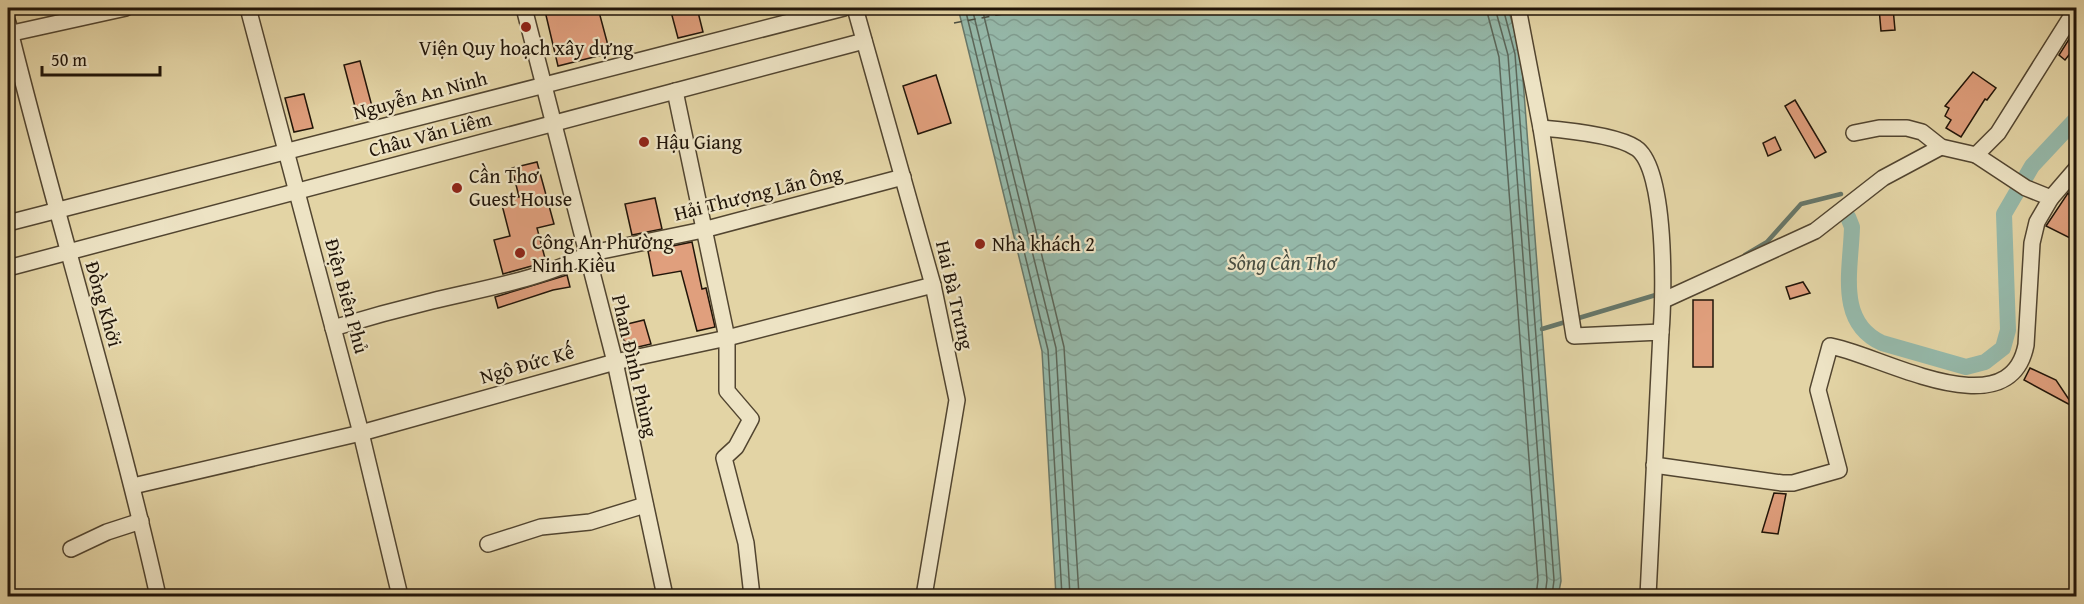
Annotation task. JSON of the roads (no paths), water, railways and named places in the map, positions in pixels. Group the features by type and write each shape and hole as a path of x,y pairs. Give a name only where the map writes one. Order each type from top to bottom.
{"street":[{"path":"8,30 126,8"},
{"name":"Điện Biên Phủ","path":"248,8 288,151 361,433 400,597"},
{"name":"Phan Đình Phùng","path":"524,8 615,362 665,597"},
{"name":"Nguyễn An Ninh","path":"8,223 844,8"},
{"name":"Hai Bà Trưng","path":"855,8 933,285 957,400 924,597"},
{"path":"1518,8 1541,128 1574,336 1661,332"},
{"path":"1976,155 1998,133 2076,9"},
{"name":"Đồng Khởi","path":"8,30 133,486 158,597"},
{"name":"Châu Văn Liêm","path":"8,268 864,41"},
{"path":"675,91 727,338 727,392 751,418 736,447 724,458 746,543 752,597"},
{"path":"1541,128 1604,138 1635,147 1642,154 1653,177 1659,208 1664,294 1648,597"},
{"path":"1854,134 1880,128 1907,128 1922,132 1941,147 1976,155 2021,185 2051,198"},
{"path":"1664,294 1803,237 1818,229 1844,206 1902,166 1941,147"},
{"path":"1654,465 1782,483 1793,483 1839,470 1818,390 1830,346 1958,386 1977,386 2006,376 2024,355 2032,243 2037,222 2051,198 2076,169"},
{"name":"Hải Thượng Lãn Ông","path":"333,328 378,314 510,282 575,261 587,254 703,230 903,177"},
{"name":"Ngô Đức Kế","path":"133,486 361,433 615,362 727,338 933,285"},
{"path":"488,544 541,527 590,522 645,505"},
{"path":"71,549 107,532 141,521"}],"water":[{"name":"Sông Cần Thơ","path":"958,8 1508,8 1521,53 1561,581 1558,596 1056,596 1042,351"}],"waterway":[{"path":"1848,217 1852,227 1849,293 1858,322 1867,334 1882,343 1966,367 1985,362 2003,348 2008,330 2004,214 2032,166 2076,119"},
{"path":"1745,255 1767,242 1801,204 1841,194"},
{"path":"1542,329 1659,294"}],"place":[{"name":"Viện Quy hoạch xây dựng","path":"526,27"},
{"name":"Hậu Giang","path":"644,142"},
{"name":"Cần Thơ Guest House","path":"457,188"},
{"name":"Nhà khách 2","path":"980,244"},
{"name":"Công An Phường Ninh Kiều","path":"520,253"}]}
